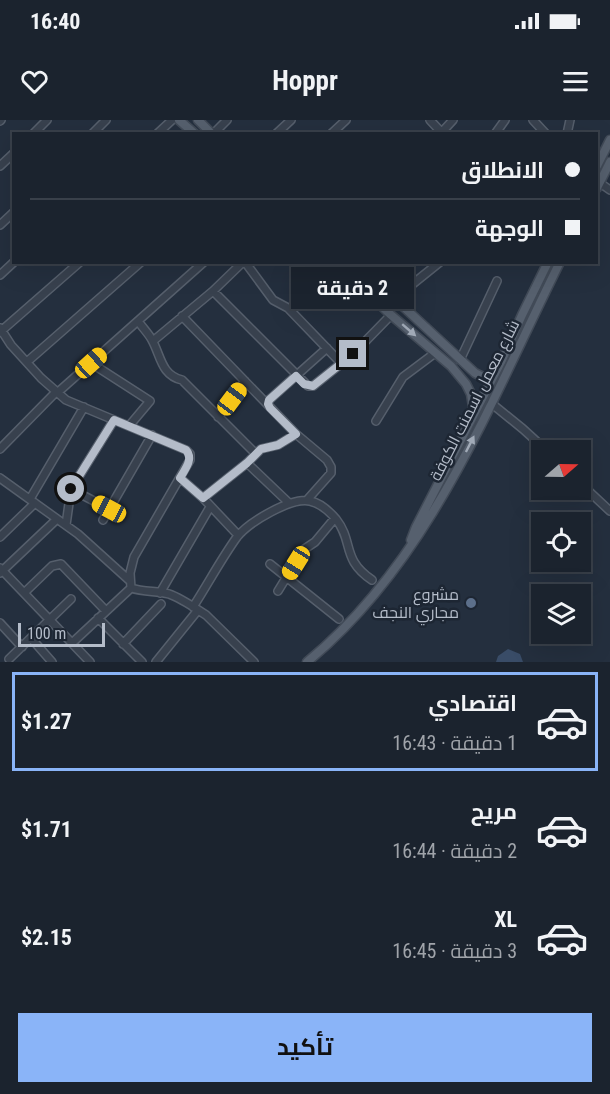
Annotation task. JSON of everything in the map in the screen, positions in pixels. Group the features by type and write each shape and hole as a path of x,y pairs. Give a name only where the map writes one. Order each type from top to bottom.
{"main road":[{"path":"179,120 193,132"},
{"path":"198,120 210,132"},
{"path":"598,164 610,142"},
{"path":"598,164 610,163"},
{"path":"598,186 610,163"},
{"path":"336,264 451,366 471,394 474,414"},
{"path":"357,264 460,360 475,373 491,381"},
{"name":"شارع معمل اسمنت الكوفة","path":"408,549 416,526 491,381 547,264"},
{"name":"شارع معمل اسمنت الكوفة","path":"307,662 350,623 387,579 422,530 491,403 559,264"},
{"path":"451,460 455,465 459,465"}],"street":[{"path":"35,132 47,120"},
{"path":"94,132 106,120"},
{"path":"159,132 172,120"},
{"path":"214,132 227,120"},
{"path":"278,132 291,120"},
{"path":"333,132 346,120"},
{"path":"430,120 441,132"},
{"path":"443,132 453,120"},
{"path":"533,120 545,132"},
{"path":"0,166 12,155"},
{"path":"598,186 610,190"},
{"path":"0,225 12,214"},
{"path":"0,275 12,264"},
{"path":"72,643 106,611 130,584 130,567 134,557 190,460 190,454 186,450 66,400 56,393 11,345 1,330 78,264"},
{"path":"27,361 139,264"},
{"path":"0,448 56,393 202,264"},
{"path":"153,341 242,264"},
{"path":"246,264 273,300 288,308 341,363"},
{"path":"394,299 438,264"},
{"path":"460,360 496,281"},
{"path":"213,291 304,384 313,386 341,363 391,315"},
{"path":"182,316 296,434 320,453 331,466 331,473 307,500"},
{"path":"138,321 153,341 162,367 177,379 182,380 256,454"},
{"path":"268,404 269,400 327,348"},
{"path":"376,421 403,377 435,353"},
{"path":"91,363 150,400 129,426"},
{"path":"218,417 245,381"},
{"path":"491,403 536,440"},
{"path":"0,537 32,501 84,407"},
{"path":"66,525 71,489 114,420"},
{"path":"203,498 261,449 278,445 296,434"},
{"path":"103,520 152,435"},
{"path":"247,463 289,503"},
{"path":"0,478 91,545 130,584 146,592 169,594 206,615 254,662"},
{"path":"180,478 203,498 238,535"},
{"path":"71,489 109,509"},
{"path":"591,493 610,511"},
{"path":"156,662 196,609 238,535 267,514 289,503 307,500 321,505 340,525 356,568 372,580"},
{"path":"160,593 210,507"},
{"path":"278,591 303,550 315,542 335,518"},
{"path":"57,519 1,570 90,662"},
{"path":"24,593 52,566 60,564 106,611"},
{"path":"270,564 339,619"},
{"path":"9,659 71,599"},
{"path":"123,644 161,604"},
{"path":"98,618 139,661"},
{"path":"0,623 22,647"},
{"path":"31,638 52,662"}],"water":[{"path":"508,649 520,654 523,662 496,662 498,656"}],"place":[{"name":"مشروع مجاري النجف","path":"471,603"}],"route":[{"path":"71,489 114,420 186,450 190,454 190,460 180,478 203,498 261,449 278,445 296,434 270,408 269,400 296,376 304,384 313,386 353,354"}]}
